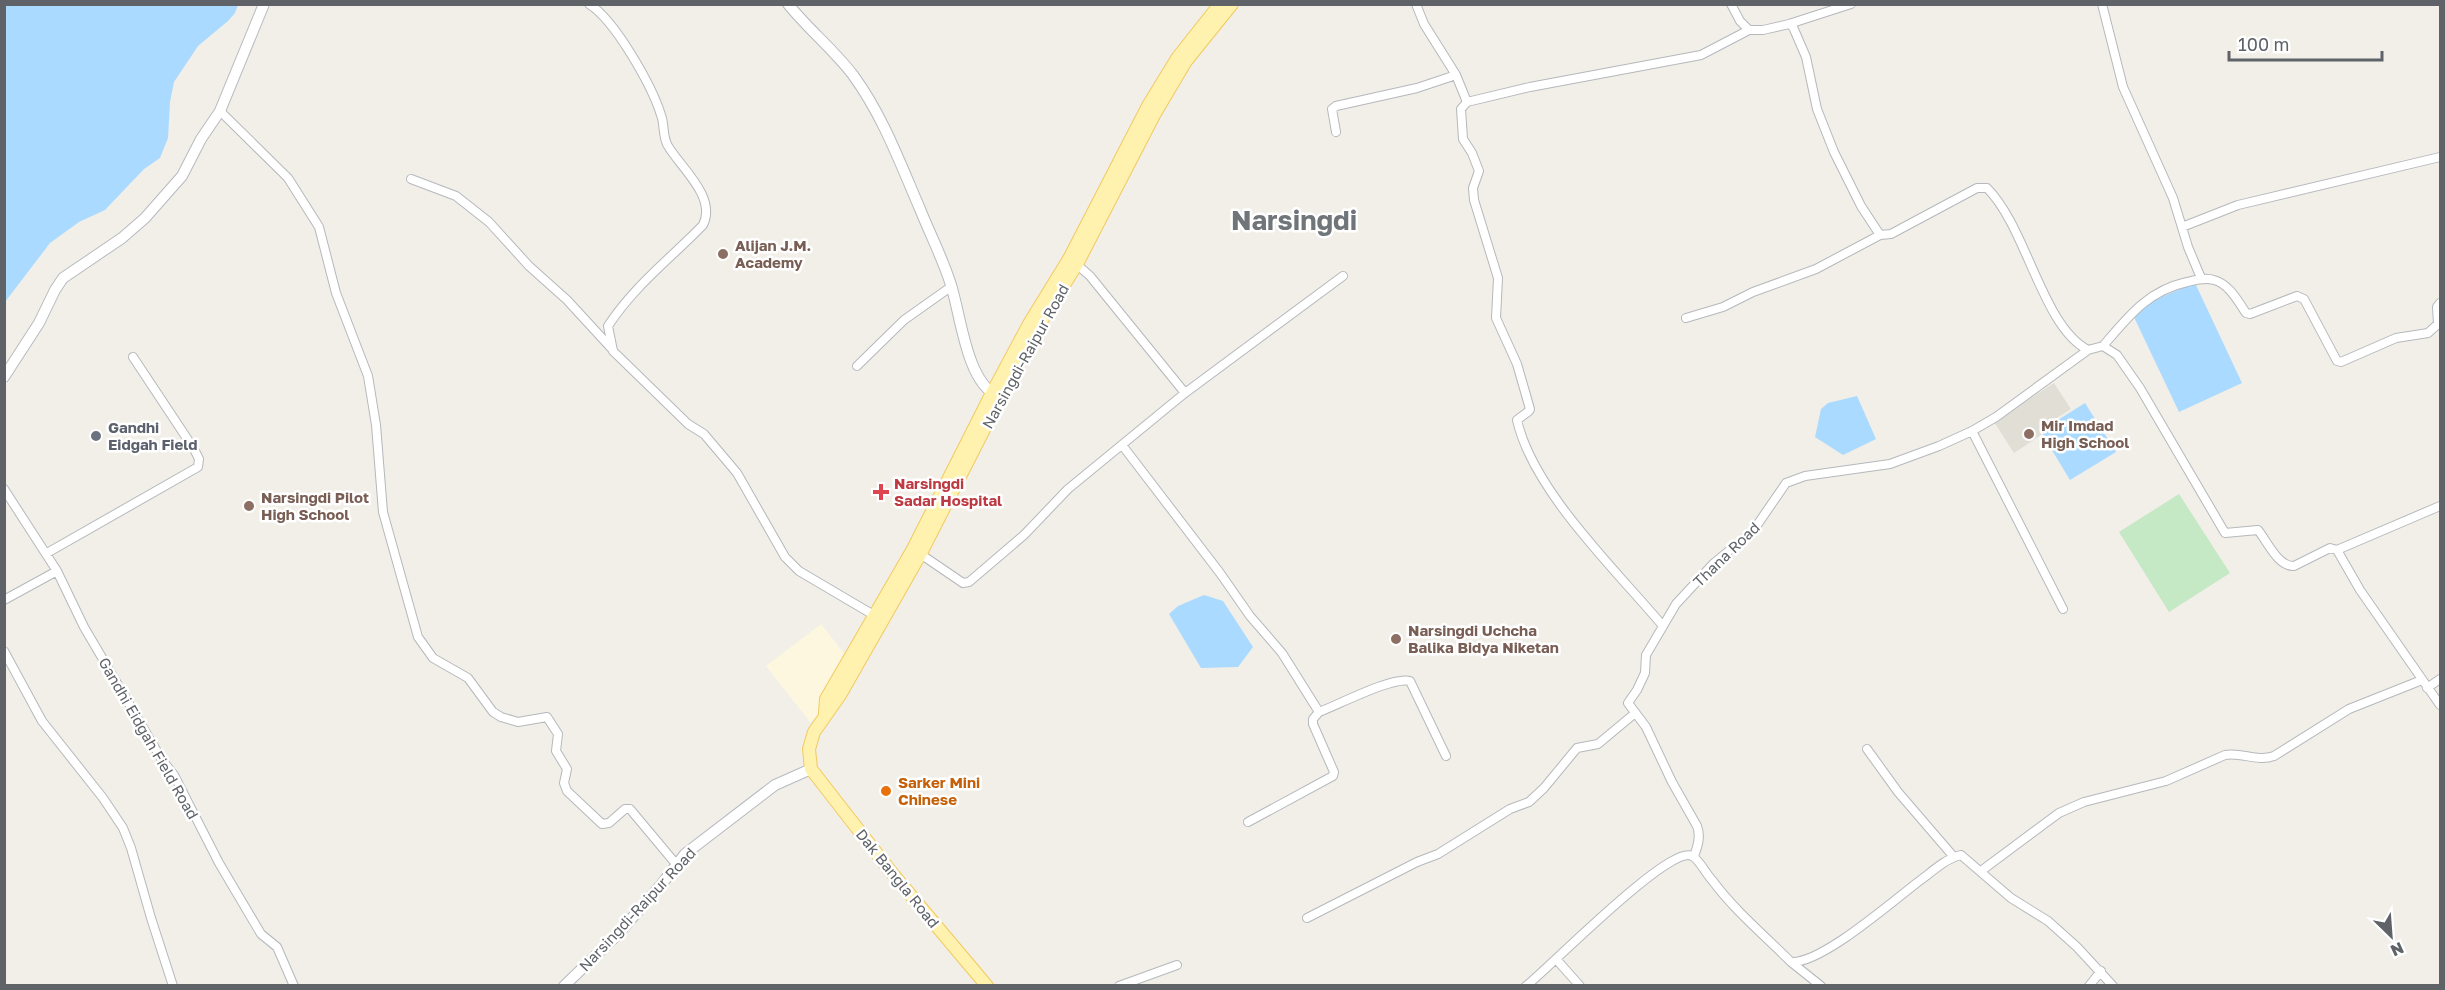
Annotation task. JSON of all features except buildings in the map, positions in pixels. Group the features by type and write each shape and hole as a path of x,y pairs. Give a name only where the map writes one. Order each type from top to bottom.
{"main road":[{"name":"Narsingdi-Raipur Road","path":"1073,261 1167,73 1220,4"},
{"name":"Narsingdi-Raipur Road","path":"811,769 809,749 814,732 825,713 835,704 879,618 917,551 996,395 1037,328 1186,61 1232,4"},
{"name":"Dak Bangla Road","path":"811,769 892,873 986,985"}],"street":[{"path":"4,377 39,323 63,278 122,238 145,218 182,176 201,139 220,111 264,4"},
{"path":"589,4 610,23 627,49 656,101 663,118 663,133 667,144 702,195 707,210 707,217 703,225 629,296 608,326 613,351"},
{"path":"788,4 852,74 876,111 896,150 952,286 959,322 972,361 982,383 996,395"},
{"path":"1416,4 1424,24 1456,75 1467,102"},
{"path":"1731,4 1740,21 1749,30"},
{"path":"1663,626 1555,499 1520,434 1516,420 1530,408 1517,364 1496,318 1498,278 1474,200 1473,188 1479,171 1463,139 1461,109 1467,102 1530,87 1701,55 1749,30 1763,30 1789,24 1851,4"},
{"path":"2102,4 2124,87 2173,198 2201,278"},
{"path":"1789,24 1793,27 1806,57 1817,109 1834,152 1861,206 1880,235"},
{"path":"1336,132 1331,115 1332,109 1336,106 1417,88 1456,75"},
{"path":"220,111 288,178 319,227 336,293 368,376 376,425 383,513 418,637 426,651 440,664 468,678 493,712 501,717 518,722 547,717 558,734 556,751 567,769 564,783 567,791 602,824 609,823 625,809 630,809 676,864"},
{"path":"2182,227 2238,205 2440,157"},
{"path":"411,178 456,196 489,222 529,266 567,300 613,351 679,416 704,434 737,473 785,557 799,570 879,618"},
{"path":"1686,318 1723,307 1753,292 1816,269 1880,235 1891,234 1977,188 1987,188 2008,215 2056,314 2076,342 2088,350 2103,346 2141,303 2159,291 2201,278 2215,280 2231,291 2246,313 2250,314 2297,296 2304,299 2337,361 2341,362 2396,338 2428,333 2435,329 2438,324 2437,307 2440,303"},
{"path":"1073,261 1090,276 1185,393"},
{"path":"917,551 963,583 969,582 1024,535 1068,489 1185,393 1343,276"},
{"path":"857,366 904,321 952,286"},
{"path":"2103,346 2117,355 2140,388 2225,533 2258,530 2281,562 2288,567 2330,548 2337,550 2440,506"},
{"name":"Thana Road","path":"1634,714 1628,703 1645,673 1647,655 1676,604 1714,563 1753,531 1786,483 1805,476 1890,464 1972,431 2040,387 2088,350"},
{"path":"47,554 198,467 199,459 194,450 133,357"},
{"path":"1972,431 2063,609"},
{"path":"1122,445 1250,616 1282,653 1319,712"},
{"name":"Gandhi Eidgah Field Road","path":"4,489 57,571 84,627 162,760 174,775 219,863 256,927 265,939 277,947 294,986"},
{"path":"2337,550 2360,590 2440,705"},
{"path":"4,600 57,571"},
{"path":"4,651 42,721 103,798 123,828 173,986"},
{"path":"1981,871 2059,813 2084,802 2150,787 2225,755 2235,753 2262,759 2274,756 2349,709 2440,679"},
{"path":"1248,822 1333,776 1334,772 1313,724 1319,712 1386,684 1410,681 1446,756"},
{"path":"1307,918 1417,862 1438,854 1510,809 1529,802 1544,788 1577,748 1598,744 1634,714 1646,727 1671,782 1697,826 1698,845 1694,856"},
{"path":"1867,749 1898,792 1953,856"},
{"name":"Narsingdi-Raipur Road","path":"564,986 617,935 661,885 676,864 696,845 775,785 811,769"},
{"path":"1526,986 1628,893 1670,861 1688,854 1694,856 1737,909 1791,962 1821,986"},
{"path":"1791,962 1806,960 1838,943 1953,856 1961,855 2011,898 2048,921 2101,971 2113,986"},
{"path":"1556,959 1580,986"},
{"path":"1119,986 1177,965"},
{"path":"2090,986 2101,971"}],"shaded area":[{"path":"2054,383 2071,409 2041,428 2041,435 2014,453 1994,422"},
{"path":"821,624 851,662 828,708 810,722 766,666"}],"green space":[{"path":"2179,494 2230,573 2169,612 2119,532"}],"water":[{"path":"5,4 238,5 228,21 198,46 174,82 170,102 168,138 160,158 144,169 105,210 79,222 50,243 5,302"},
{"path":"2195,283 2242,383 2179,412 2133,315 2156,299"},
{"path":"1857,396 1876,439 1843,455 1815,437 1821,409 1828,403"},
{"path":"2085,403 2116,452 2070,480 2042,430"},
{"path":"1204,595 1223,601 1253,647 1238,667 1201,668 1169,614 1178,606"}],"place":[{"name":"Alijan J.M. Academy","path":"723,254"},
{"name":"Mir Imdad High School","path":"2029,434"},
{"name":"Gandhi Eidgah Field","path":"96,436"},
{"name":"Narsingdi Sadar Hospital","path":"881,492"},
{"name":"Narsingdi Pilot High School","path":"249,506"},
{"name":"Narsingdi Uchcha Balika Bidya Niketan","path":"1396,639"},
{"name":"Sarker Mini Chinese","path":"886,791"}],"district":[{"name":"Narsingdi","path":"1294,220"}]}
